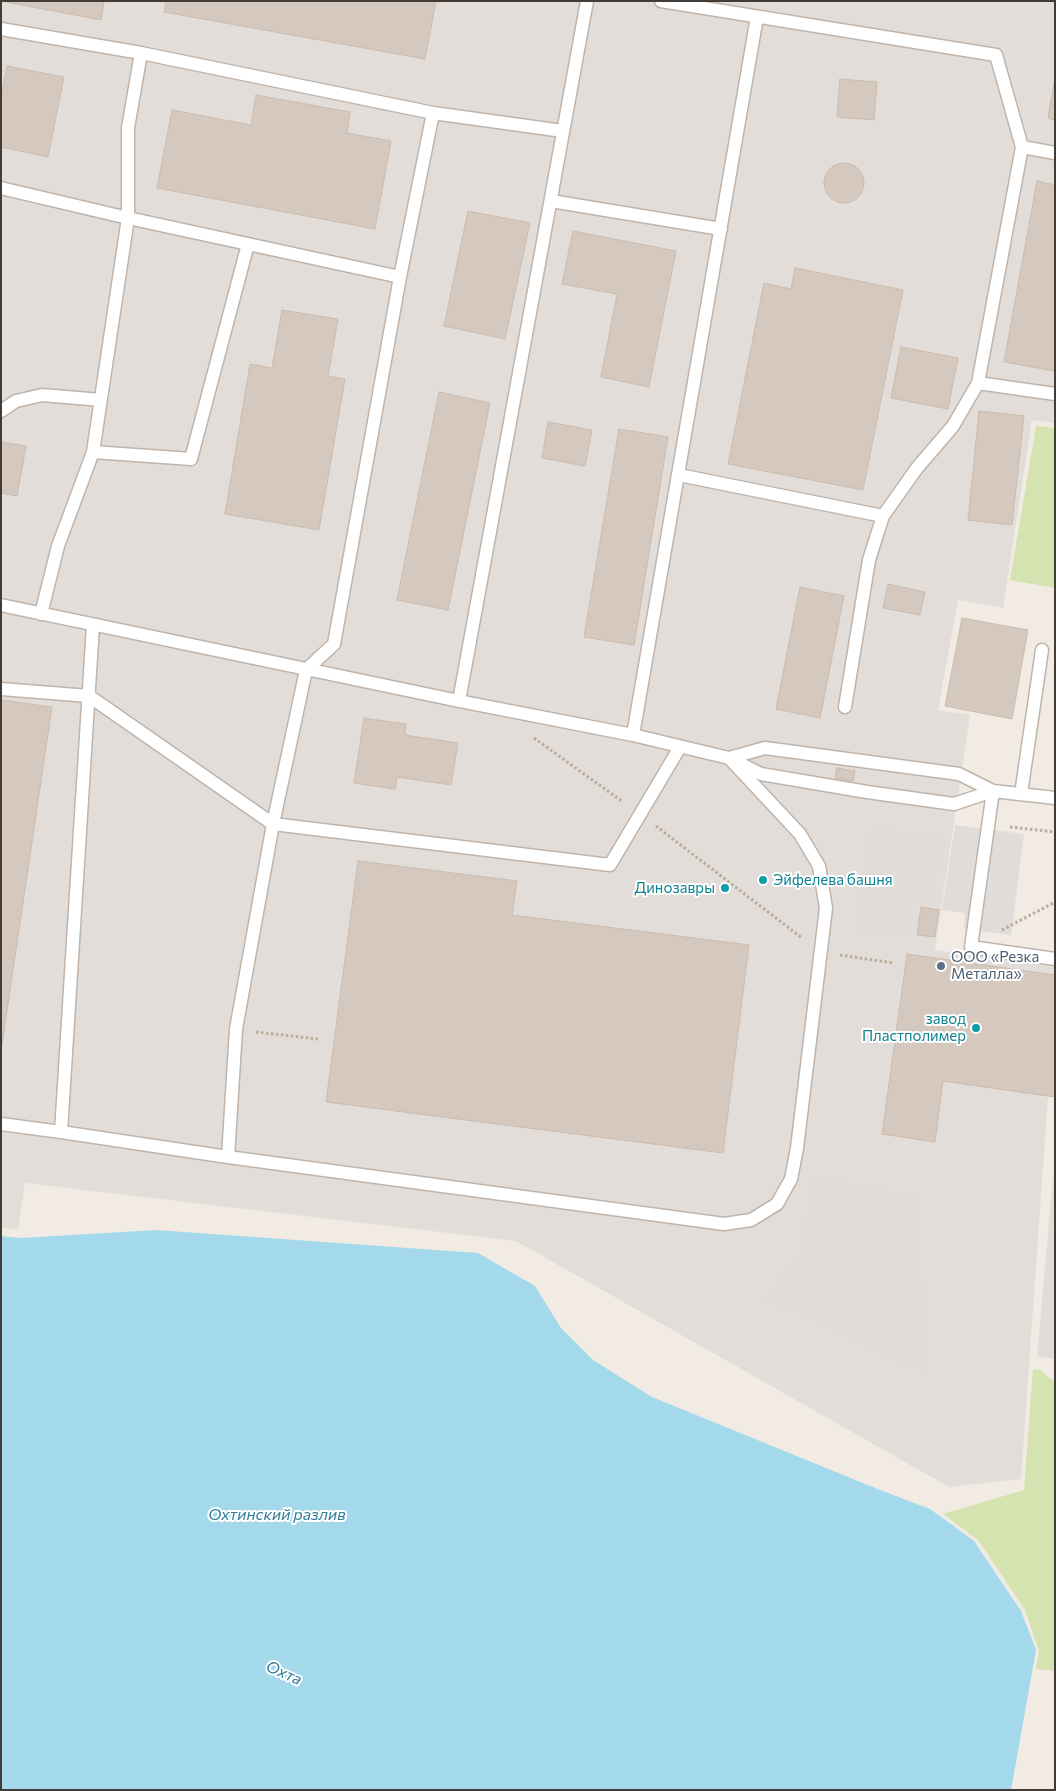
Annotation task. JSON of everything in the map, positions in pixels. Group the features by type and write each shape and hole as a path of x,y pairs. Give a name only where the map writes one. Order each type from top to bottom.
{"lane":[{"path":"459,701 587,1"},
{"path":"661,1 996,54 1022,146 978,383 953,426 916,468 883,516 869,560 845,707"},
{"path":"633,735 757,17"},
{"path":"1,29 141,54 433,113 563,131"},
{"path":"41,614 58,546 93,452 128,218 128,128 141,54"},
{"path":"228,1158 236,1030 273,824 306,670 334,644 400,278 433,113"},
{"path":"1022,146 1055,152"},
{"path":"1,188 400,278"},
{"path":"551,200 721,229"},
{"path":"93,452 191,460 248,244"},
{"path":"978,383 1055,394"},
{"path":"1,411 16,401 42,395 101,400"},
{"path":"679,475 883,516"},
{"path":"1,605 306,670 633,735 729,758 761,774 867,792 954,804 993,791"},
{"path":"61,1132 93,625"},
{"path":"1021,794 1042,650"},
{"path":"1,689 89,696 273,824 610,865 680,747"},
{"path":"729,758 766,748 959,774 993,791 1055,798"},
{"path":"1,1124 228,1158 724,1224 751,1220 777,1204 791,1179 798,1138 826,908 819,866 800,834 729,758"},
{"path":"993,791 971,947 1055,959"}],"path":[{"path":"531,736 640,814 820,952 894,963"},
{"path":"989,825 1055,832"},
{"path":"971,947 1055,902"},
{"path":"236,1030 318,1039"}],"shaded area":[{"path":"1,1 1055,1 1055,423 1032,420 1003,608 958,600 938,710 970,715 935,950 1055,967 1055,1097 1048,1097 1021,1479 949,1487 516,1241 25,1183 18,1230 1,1227"},
{"path":"870,825 944,836 934,904 915,901 909,940 856,933"},
{"path":"955,825 1024,834 1011,935 964,929 965,913 942,910"},
{"path":"1055,1156 1055,1359 1037,1356"},
{"path":"810,1174 919,1196 927,1375 762,1299 802,1249"}],"green space":[{"path":"1036,426 1055,428 1055,588 1010,580"},
{"path":"1033,1369 1040,1370 1055,1382 1055,1671 1036,1669 1039,1651 1025,1610 979,1541 943,1514 1024,1490"}],"water":[{"name":"Охтинский разлив","path":"156,1230 478,1253 535,1286 561,1328 593,1360 652,1397 930,1509 974,1541 1021,1611 1036,1650 1011,1790 1,1790 1,1236 21,1238"}],"building":[{"path":"1,1 104,1 101,20"},
{"path":"166,1 436,1 425,59 164,12"},
{"path":"7,66 64,77 48,157 1,147 1,97"},
{"path":"1055,77 1055,120 1048,118"},
{"path":"840,79 877,82 874,120 837,117"},
{"path":"256,95 350,112 347,133 391,141 375,229 157,188 172,110 251,125"},
{"path":"848,163 855,166 861,172 864,183 863,191 855,200 848,203 840,203 833,200 825,191 824,179 827,172 836,164"},
{"path":"1037,181 1055,185 1055,371 1004,362"},
{"path":"468,211 530,223 505,339 444,326"},
{"path":"573,231 676,251 649,387 601,377 617,294 562,284"},
{"path":"795,268 903,290 863,490 728,464 764,283 791,289"},
{"path":"282,310 338,319 328,376 345,379 319,530 225,514 250,364 272,368"},
{"path":"901,347 958,358 948,409 891,398"},
{"path":"439,392 490,403 448,610 397,600"},
{"path":"979,411 1024,416 1012,525 968,520"},
{"path":"548,422 592,430 585,466 542,458"},
{"path":"619,429 668,437 634,645 584,637"},
{"path":"1,442 26,446 17,496 1,493"},
{"path":"888,584 925,592 920,615 883,608"},
{"path":"800,587 844,596 820,718 776,709"},
{"path":"962,618 1028,630 1012,719 945,706"},
{"path":"1,700 52,707 1,1051"},
{"path":"364,718 406,724 405,735 458,743 451,785 397,777 395,789 354,783"},
{"path":"837,768 855,771 853,781 835,778"},
{"path":"358,861 517,881 512,915 749,945 723,1153 326,1102"},
{"path":"921,907 939,910 935,937 917,935"},
{"name":"завод Пластполимер","path":"907,954 1055,975 1055,1097 943,1081 935,1142 882,1134"}],"place":[{"name":"Эйфелева башня","path":"763,880"},
{"name":"Динозавры","path":"725,888"},
{"name":"ООО «Резка Металла»","path":"941,966"},
{"name":"завод Пластполимер","path":"976,1028"}],"water label":[{"name":"Охта","path":"284,1673"}]}
